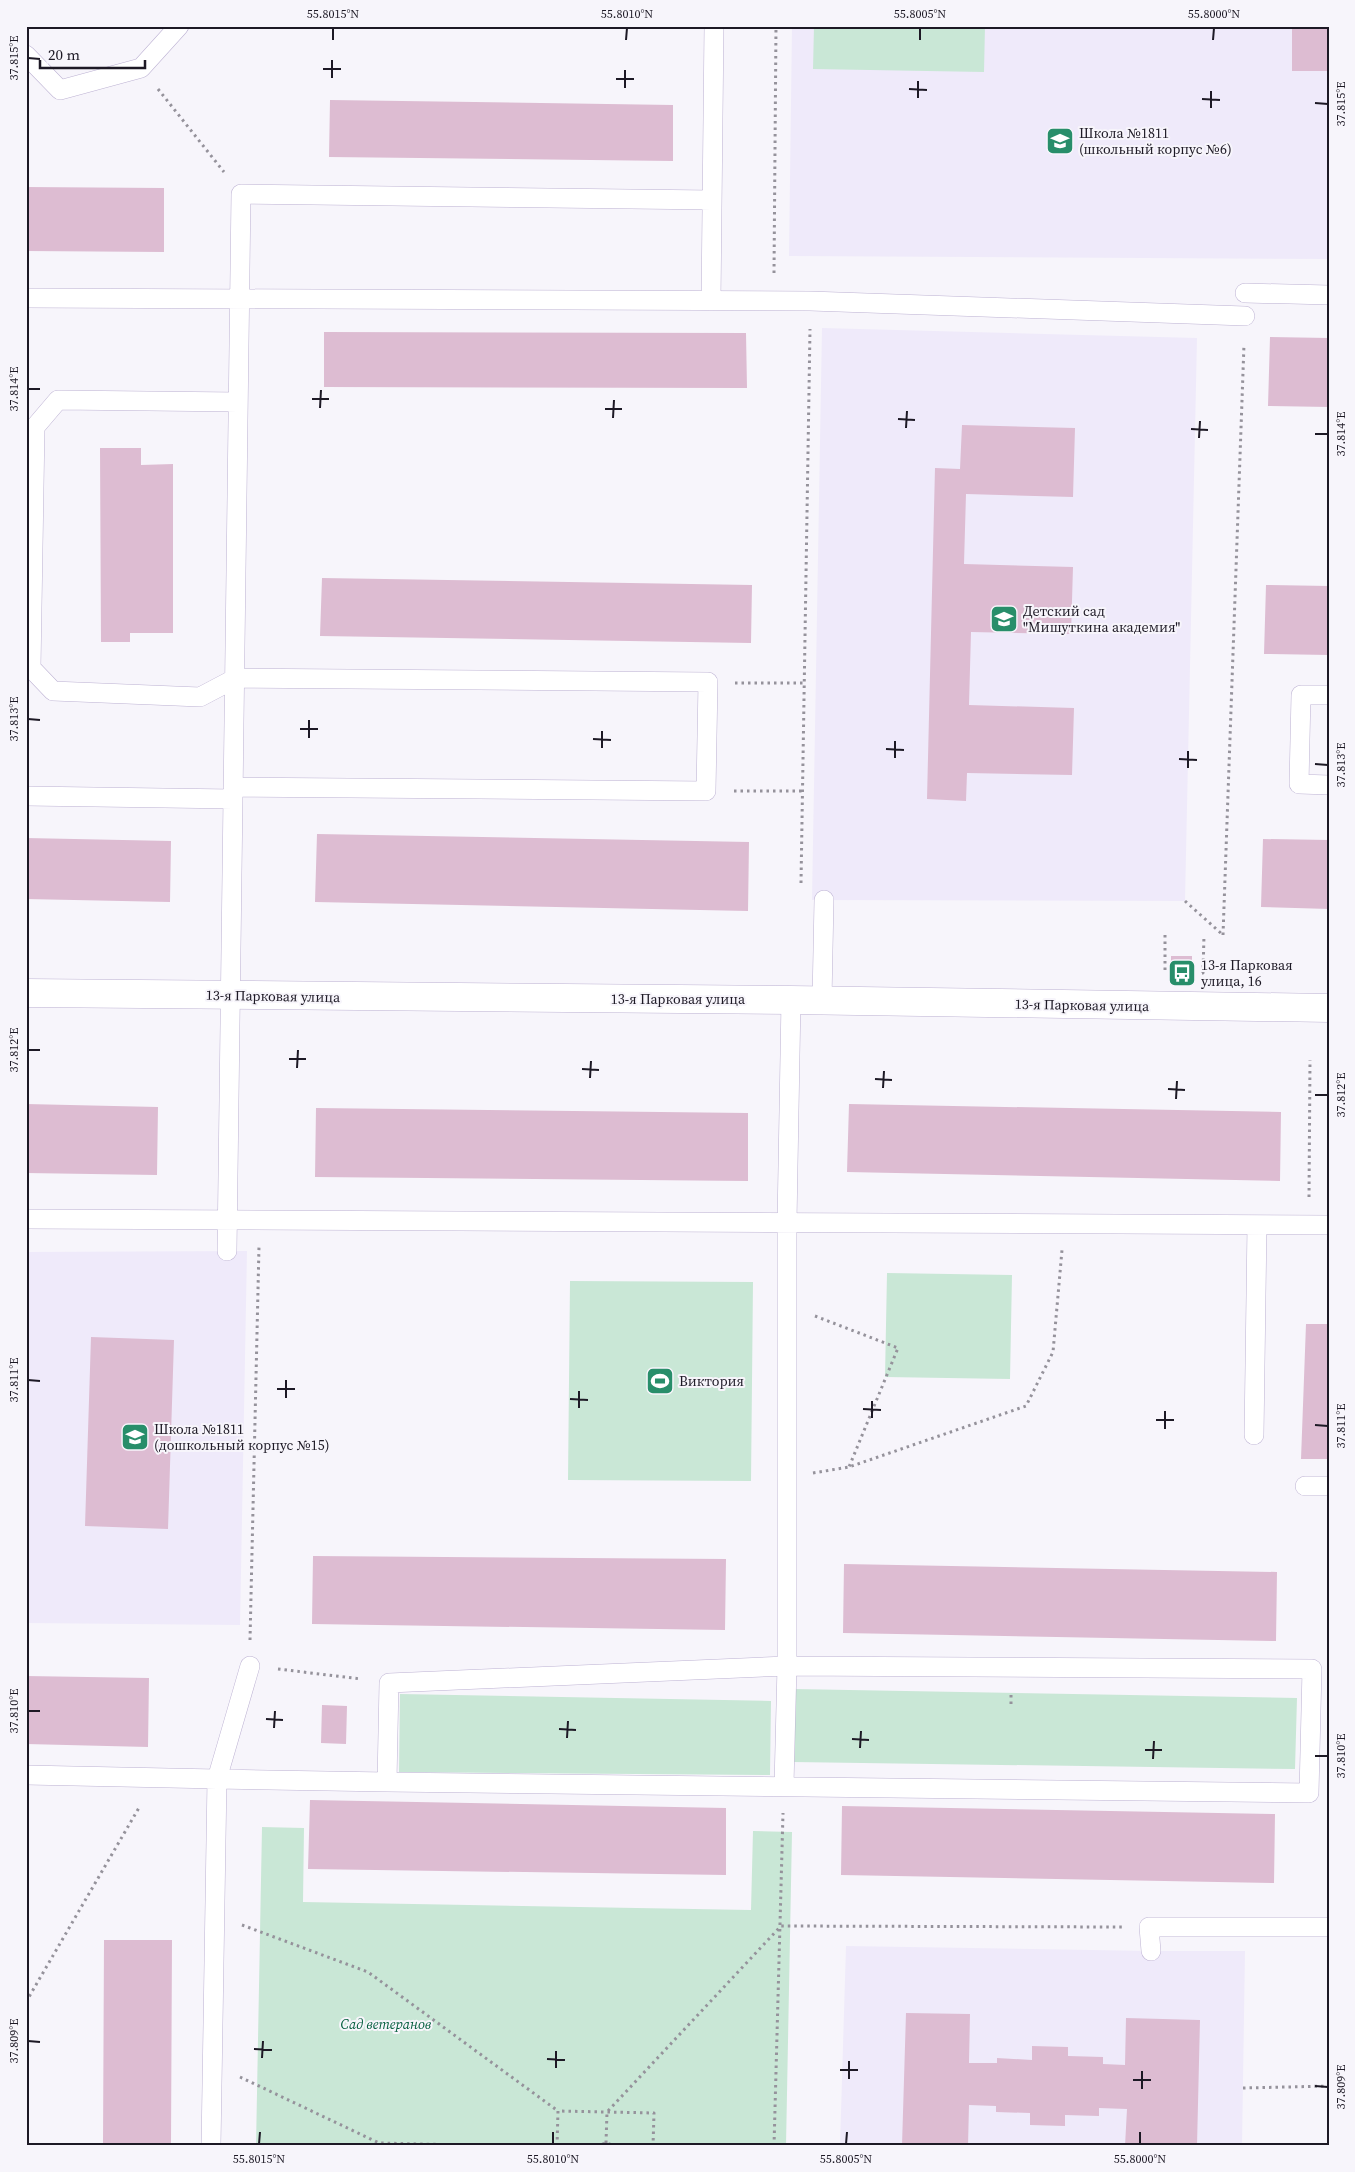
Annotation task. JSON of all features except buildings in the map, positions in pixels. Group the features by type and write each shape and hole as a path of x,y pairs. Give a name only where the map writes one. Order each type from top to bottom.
{"street":[{"name":"13-я Парковая улица","path":"26,993 822,1000 1329,1008"}],"lane":[{"path":"26,55 60,90 141,68 179,26"},
{"path":"711,300 714,26"},
{"path":"227,1251 241,194 712,200"},
{"path":"1245,293 1329,295"},
{"path":"26,298 810,301 1244,316"},
{"path":"26,796 706,791 708,682 236,678 200,697 53,691 31,668 35,427 58,400 238,402"},
{"path":"1329,696 1300,695 1299,784 1329,785"},
{"path":"822,1000 824,900"},
{"path":"784,1785 787,1666 787,1222 790,1000"},
{"path":"26,1219 1329,1225"},
{"path":"1254,1435 1257,1225"},
{"path":"1305,1486 1329,1486"},
{"path":"210,2146 217,1779 250,1666"},
{"path":"26,1775 387,1782 784,1785 1309,1793 1312,1669 787,1666 389,1683 387,1782"},
{"path":"1151,1952 1149,1927 1329,1927"}],"path":[{"path":"774,279 776,26"},
{"path":"141,68 241,194"},
{"path":"801,889 810,301"},
{"path":"1185,901 1224,936 1244,316"},
{"path":"708,682 804,683"},
{"path":"706,791 802,791"},
{"path":"1165,935 1164,972 1173,972"},
{"path":"1196,973 1203,973 1204,935"},
{"path":"1309,1225 1310,1060"},
{"path":"260,1220 250,1666 389,1683"},
{"path":"787,1478 849,1467 1026,1406 1053,1352 1064,1225"},
{"path":"787,1305 898,1348 849,1467"},
{"path":"26,2002 157,1777"},
{"path":"774,2146 784,1785"},
{"path":"215,1916 368,1972 558,2110 654,2113 653,2146"},
{"path":"606,2143 607,2112 780,1926 1149,1927"},
{"path":"212,2064 379,2143 505,2146"},
{"path":"1243,2088 1329,2086"},
{"path":"557,2146 558,2110"},
{"path":"596,2146 606,2143 616,2146"}],"shaded area":[{"name":"Школа №1811 (школьный корпус №6)","path":"792,26 1329,26 1329,259 789,256"},
{"name":"Детский сад \"Мишуткина академия\"","path":"822,328 1197,338 1185,901 812,900"},
{"name":"Школа №1811 (дошкольный корпус №15)","path":"247,1251 240,1625 26,1623 26,1252"},
{"path":"846,1946 1245,1951 1242,2146 840,2146"}],"green space":[{"path":"814,26 985,26 984,72 813,69"},
{"path":"887,1273 1012,1275 1010,1379 885,1377"},
{"name":"Виктория","path":"570,1281 753,1282 751,1481 568,1480"},
{"path":"793,1689 1297,1698 1295,1769 793,1762"},
{"path":"400,1694 771,1701 770,1775 399,1772"},
{"name":"Сад ветеранов","path":"262,1827 304,1828 303,1902 751,1910 753,1831 792,1832 786,2146 256,2146"}],"place":[{"name":"Школа №1811 (школьный корпус №6)","path":"1060,141"},
{"name":"Детский сад \"Мишуткина академия\"","path":"1004,619"},
{"name":"13-я Парковая улица, 16","path":"1182,973"},
{"name":"Виктория","path":"660,1381"},
{"name":"Школа №1811 (дошкольный корпус №15)","path":"135,1437"}]}
